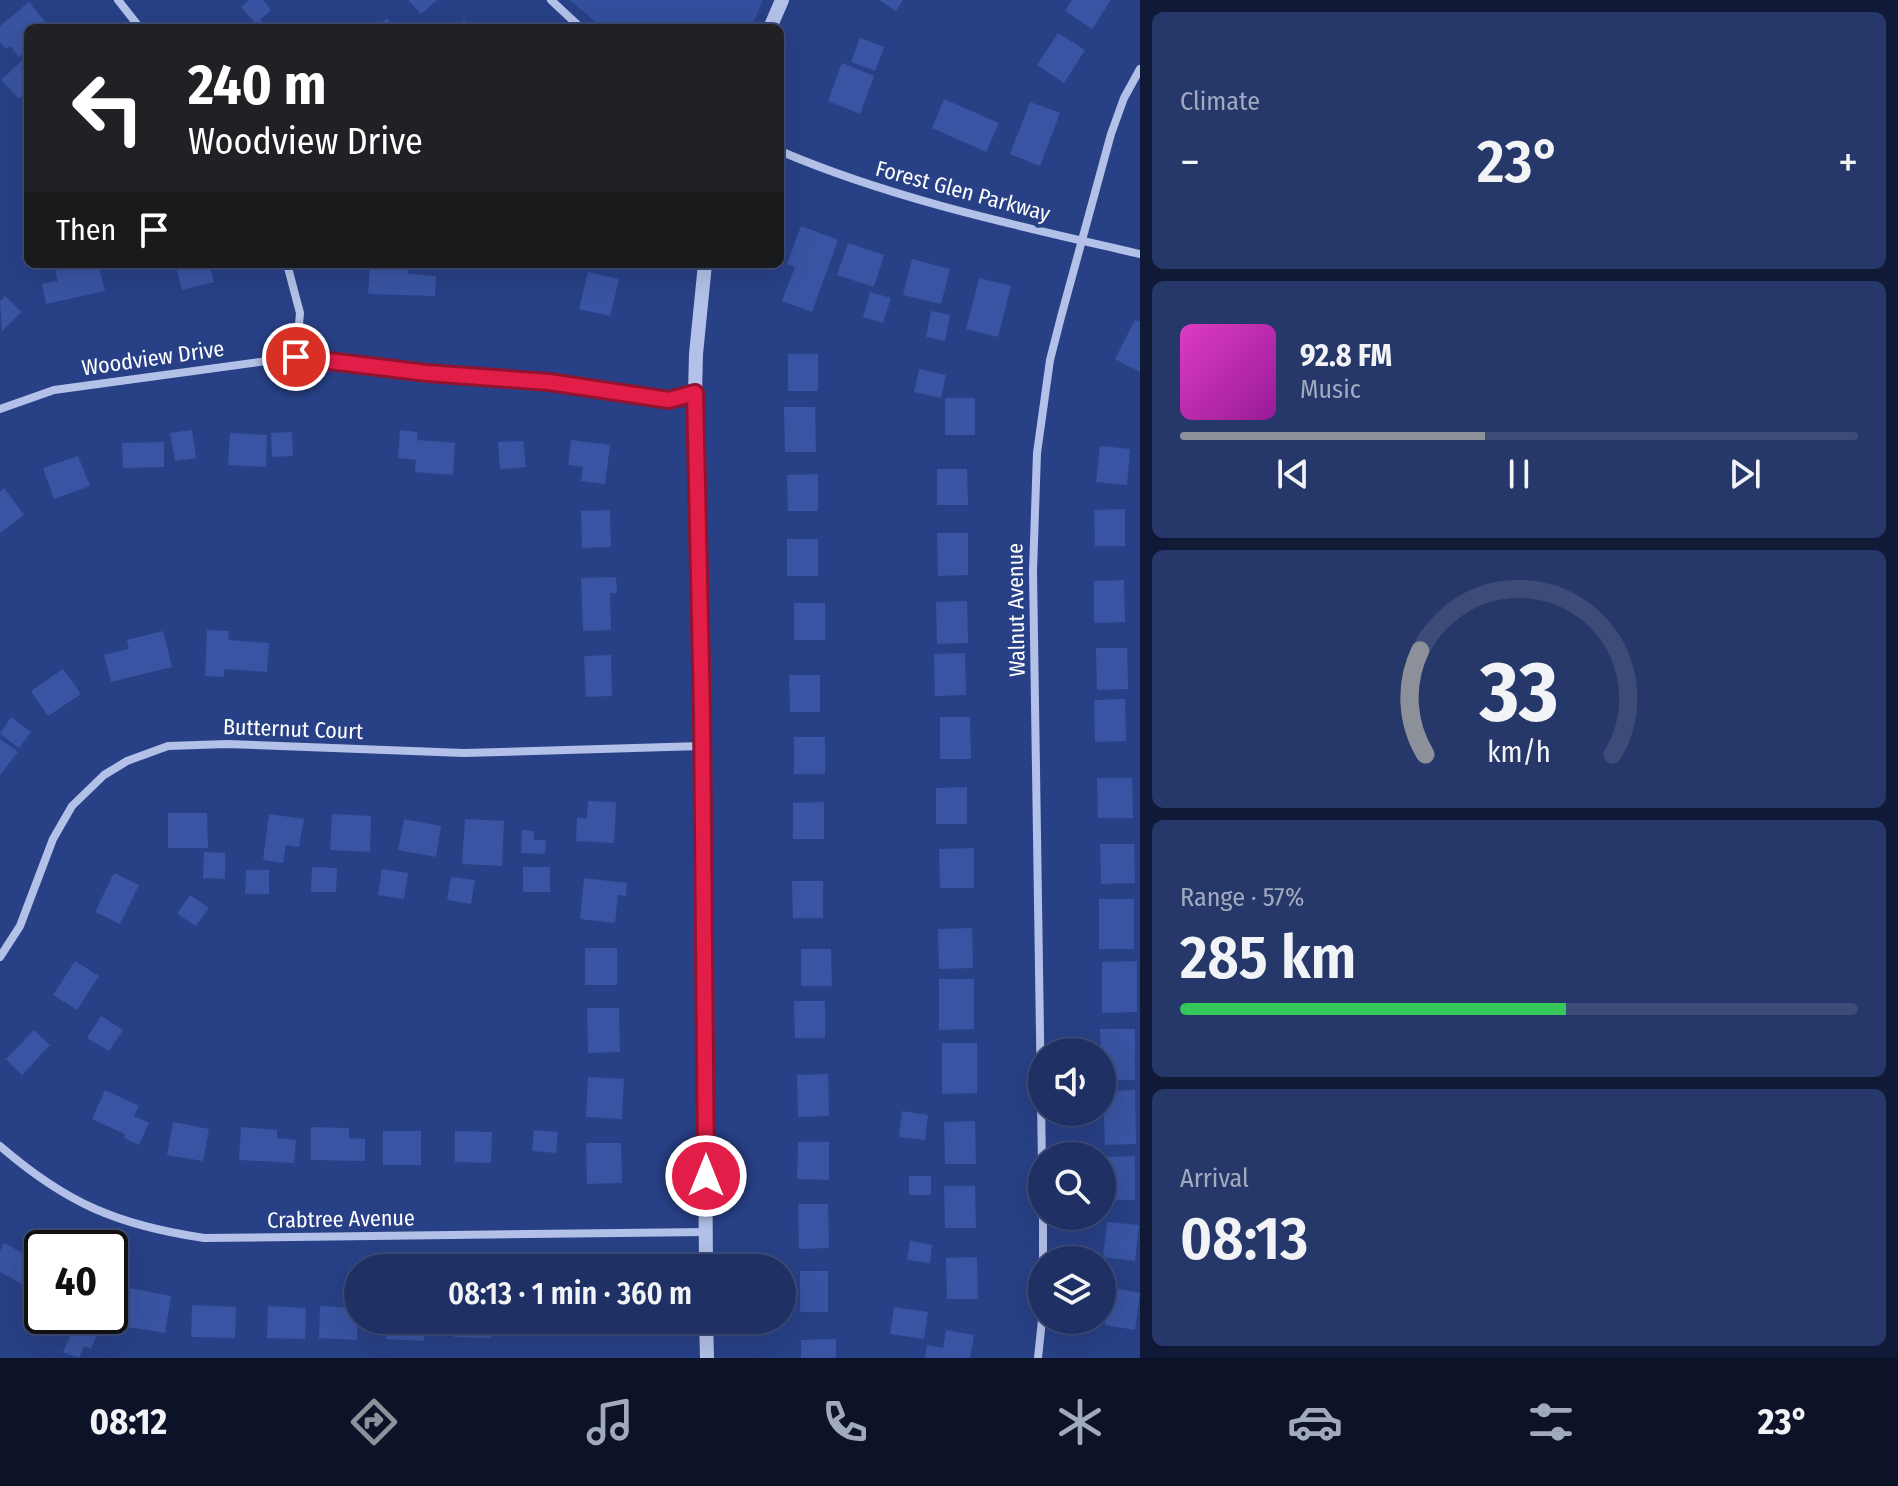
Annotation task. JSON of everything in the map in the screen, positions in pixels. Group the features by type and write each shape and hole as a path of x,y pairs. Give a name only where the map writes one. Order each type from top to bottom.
{"street":[{"path":"118,0 137,24"},
{"path":"551,0 577,24"},
{"path":"772,24 782,0"},
{"name":"Walnut Avenue","path":"1042,1142 1033,508 1037,453 1050,360 1111,134 1124,98 1140,69"},
{"name":"Forest Glen Parkway","path":"784,153 860,182 1012,224 1140,254"},
{"path":"288,268 300,313 296,357"},
{"path":"705,268 695,393 706,1254"},
{"name":"Woodview Drive","path":"0,409 54,390 296,357 427,373 549,382 669,400 695,393"},
{"name":"Butternut Court","path":"0,957 20,926 53,839 72,806 104,775 127,761 168,746 227,744 464,753 701,746"},
{"name":"Crabtree Avenue","path":"0,1146 50,1186 105,1214 150,1229 204,1238 706,1232"},
{"path":"706,1334 707,1358"},
{"path":"1038,1358 1041,1334"}],"shaded area":[{"path":"570,0 763,0 753,24 598,24"}],"building":[{"path":"249,0 263,0 271,10 260,20 264,24 256,24 241,7"},
{"path":"408,0 437,0 421,14"},
{"path":"879,0 903,0 896,11"},
{"path":"1072,0 1111,0 1092,29 1065,11"},
{"path":"29,2 47,24 24,24 24,53 19,57 10,46 6,49 0,42 0,26"},
{"path":"1058,33 1085,50 1064,83 1037,65"},
{"path":"860,38 884,47 875,71 851,62"},
{"path":"24,59 24,94 19,99 1,80"},
{"path":"842,63 874,76 860,114 828,101"},
{"path":"944,99 999,123 986,152 932,128"},
{"path":"1030,102 1060,113 1040,166 1010,154"},
{"path":"801,226 838,240 812,312 782,301 795,267 787,264"},
{"path":"848,243 884,255 874,287 837,275"},
{"path":"912,259 950,269 941,304 903,295"},
{"path":"99,268 105,291 46,304 42,284 58,281 55,271"},
{"path":"176,268 210,268 214,282 182,290"},
{"path":"370,268 408,268 408,274 436,276 435,296 368,294"},
{"path":"588,272 619,279 610,316 579,309"},
{"path":"979,278 1011,286 998,337 966,329"},
{"path":"870,292 891,298 883,323 863,317"},
{"path":"5,296 21,312 2,331 0,301"},
{"path":"931,311 950,315 945,341 926,337"},
{"path":"1135,320 1140,322 1140,372 1115,359"},
{"path":"788,354 818,354 818,391 788,391"},
{"path":"919,369 946,375 941,398 914,392"},
{"path":"945,398 975,398 975,435 945,435"},
{"path":"784,407 815,407 816,452 785,452"},
{"path":"192,430 196,458 175,461 170,433"},
{"path":"400,430 417,432 417,440 455,443 453,475 415,472 416,460 398,458"},
{"path":"292,432 293,456 272,457 271,433"},
{"path":"230,433 267,435 266,467 228,465"},
{"path":"571,440 610,445 605,484 581,481 583,467 568,465"},
{"path":"523,441 526,467 500,469 498,442"},
{"path":"164,442 164,467 123,468 122,443"},
{"path":"1100,446 1130,449 1127,485 1096,482"},
{"path":"78,456 90,486 54,499 43,468"},
{"path":"937,469 967,469 968,505 937,505"},
{"path":"818,474 818,511 788,511 787,475"},
{"path":"4,488 24,515 0,533 0,492"},
{"path":"1125,509 1125,546 1095,546 1094,510"},
{"path":"610,510 611,547 582,548 581,511"},
{"path":"937,533 968,533 968,575 938,576"},
{"path":"787,539 818,539 818,576 787,576"},
{"path":"616,577 617,593 610,593 611,630 583,631 581,578"},
{"path":"1124,580 1125,622 1094,623 1094,581"},
{"path":"967,601 968,643 937,644 936,602"},
{"path":"794,603 825,603 825,640 794,640"},
{"path":"207,630 229,631 228,640 269,643 267,672 224,669 224,677 205,676"},
{"path":"163,631 172,667 111,682 104,655 129,649 127,640"},
{"path":"1096,648 1127,648 1128,689 1097,690"},
{"path":"965,653 966,695 935,696 934,654"},
{"path":"611,655 612,696 586,697 584,656"},
{"path":"63,669 81,694 48,716 31,691"},
{"path":"789,675 820,675 820,712 790,712"},
{"path":"1125,699 1126,741 1095,742 1094,700"},
{"path":"11,717 31,732 19,748 0,734"},
{"path":"940,717 970,717 971,759 940,759"},
{"path":"794,737 825,737 825,774 794,774"},
{"path":"0,739 18,752 0,775"},
{"path":"1097,778 1132,778 1133,818 1098,818"},
{"path":"967,787 967,824 936,824 936,788"},
{"path":"588,801 616,802 614,843 576,841 577,818 587,818"},
{"path":"824,802 824,839 793,839 793,803"},
{"path":"168,813 207,813 208,848 168,848"},
{"path":"269,814 304,819 299,847 286,845 283,863 263,860"},
{"path":"332,814 371,816 370,852 330,850"},
{"path":"404,819 441,826 436,857 398,850"},
{"path":"465,819 504,821 502,866 462,864"},
{"path":"522,830 534,831 534,840 546,840 545,854 521,853"},
{"path":"1100,844 1134,844 1135,883 1101,884"},
{"path":"974,848 974,888 940,888 939,849"},
{"path":"204,852 225,853 225,879 203,878"},
{"path":"312,867 337,868 336,892 311,892"},
{"path":"523,867 550,867 550,892 523,892"},
{"path":"382,869 408,873 404,899 378,895"},
{"path":"246,870 269,870 269,894 245,894"},
{"path":"114,873 139,885 120,924 95,912"},
{"path":"451,877 475,880 471,904 447,900"},
{"path":"584,878 627,883 626,896 618,895 615,923 580,919"},
{"path":"792,881 823,881 823,918 793,918"},
{"path":"190,895 209,908 196,926 177,914"},
{"path":"1099,899 1134,899 1134,949 1099,949"},
{"path":"972,928 973,968 939,969 938,929"},
{"path":"585,948 617,948 617,985 585,985"},
{"path":"801,949 831,949 832,986 801,986"},
{"path":"75,961 99,976 77,1010 53,995"},
{"path":"1137,961 1137,1012 1102,1013 1102,962"},
{"path":"939,979 974,979 974,1029 939,1030"},
{"path":"794,1001 825,1001 825,1038 795,1038"},
{"path":"587,1008 619,1008 620,1052 588,1053"},
{"path":"101,1016 123,1030 109,1051 87,1038"},
{"path":"1100,1029 1135,1029 1135,1080 1116,1080 1116,1038 1100,1038"},
{"path":"34,1030 50,1045 22,1075 6,1059"},
{"path":"942,1043 977,1043 977,1093 942,1094"},
{"path":"828,1074 829,1116 798,1117 797,1075"},
{"path":"588,1077 624,1079 622,1119 586,1117"},
{"path":"105,1090 139,1106 134,1116 149,1123 139,1145 124,1138 125,1134 92,1119"},
{"path":"1135,1090 1136,1144 1105,1142 1104,1126 1116,1126 1116,1091"},
{"path":"902,1111 928,1115 925,1140 899,1137"},
{"path":"975,1121 976,1164 945,1164 944,1122"},
{"path":"173,1122 209,1129 203,1161 167,1155"},
{"path":"241,1127 277,1130 277,1138 296,1140 294,1163 239,1160"},
{"path":"311,1127 349,1128 349,1138 365,1139 365,1161 311,1160"},
{"path":"534,1130 558,1132 556,1153 532,1151"},
{"path":"383,1131 421,1131 421,1165 383,1165"},
{"path":"455,1131 492,1132 491,1163 455,1162"},
{"path":"798,1142 829,1142 829,1180 797,1179"},
{"path":"586,1143 621,1143 622,1183 587,1184"},
{"path":"1135,1156 1135,1200 1116,1200 1116,1157"},
{"path":"909,1176 931,1176 931,1195 909,1195"},
{"path":"944,1186 975,1186 976,1228 945,1228"},
{"path":"798,1204 828,1204 829,1248 799,1249"},
{"path":"1116,1223 1139,1225 1135,1261 1116,1259 1116,1246 1104,1246 1106,1230 1116,1230"},
{"path":"910,1241 932,1245 930,1263 907,1260"},
{"path":"4,1243 24,1254 24,1285 0,1272 0,1251"},
{"path":"977,1257 978,1299 947,1299 946,1258"},
{"path":"800,1271 828,1271 828,1312 800,1312"},
{"path":"129,1288 171,1296 165,1333 128,1327"},
{"path":"1116,1289 1140,1293 1135,1330 1116,1327"},
{"path":"192,1305 236,1307 235,1338 191,1337"},
{"path":"268,1306 306,1308 305,1339 267,1338"},
{"path":"320,1306 344,1307 344,1334 357,1334 357,1340 319,1338"},
{"path":"894,1307 928,1312 924,1339 890,1334"},
{"path":"946,1330 974,1335 970,1358 925,1358 927,1345 943,1348"},
{"path":"71,1334 97,1334 91,1349 84,1346 79,1358 63,1352"},
{"path":"386,1334 424,1334 424,1341 386,1339"},
{"path":"454,1334 491,1334 491,1338 454,1337"},
{"path":"836,1339 836,1358 801,1358 801,1340"}],"route":[{"path":"296,357 427,373 549,382 669,400 695,393 702,713 706,1176"}]}
